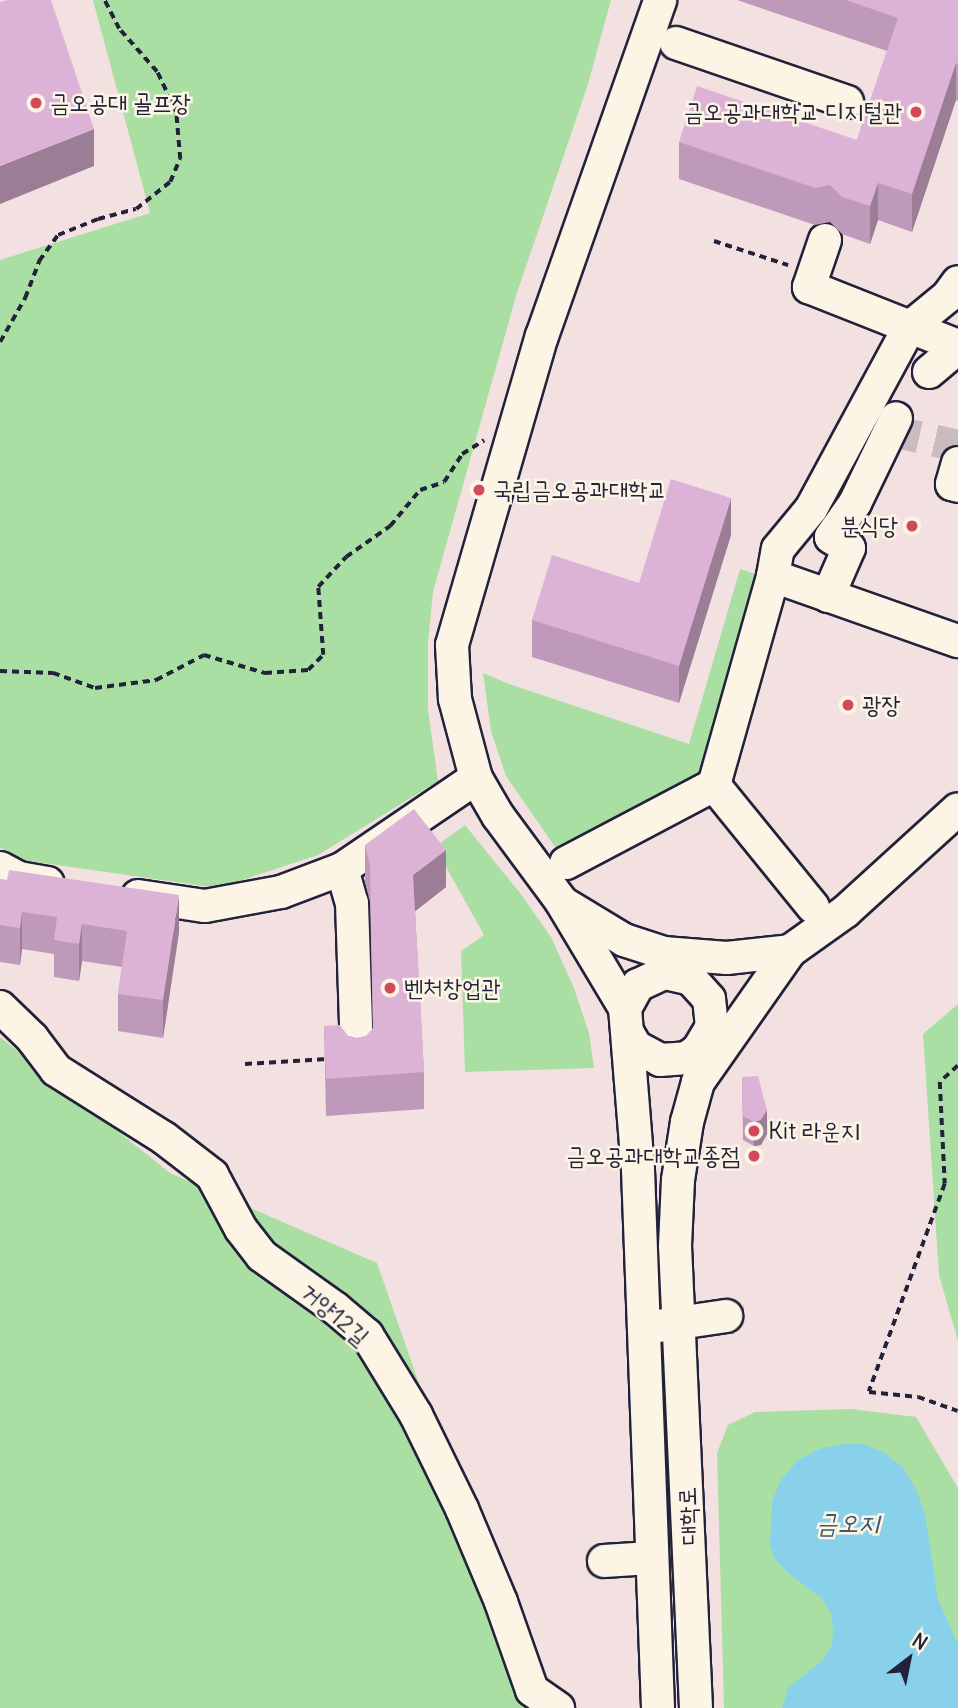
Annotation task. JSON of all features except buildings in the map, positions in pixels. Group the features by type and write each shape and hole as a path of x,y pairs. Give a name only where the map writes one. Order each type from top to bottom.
{"street":[{"path":"660,0 542,336 452,645 455,699 476,778 498,816 561,901 627,1022 636,1047 660,1060 687,1058 707,1040 712,1020 709,999 701,988 678,974"},
{"path":"676,43 847,102"},
{"path":"825,240 809,287 958,347 929,372"},
{"path":"828,596 849,548 831,537 855,503 866,442 909,328 948,296 958,282"},
{"path":"566,863 714,785 773,576 778,549 866,442 896,418"},
{"path":"958,463 952,484 958,486"},
{"path":"773,576 958,641"},
{"path":"115,893 205,906 281,892 342,869 476,778"},
{"path":"714,785 813,908"},
{"path":"698,1082 790,951 846,911 958,809"},
{"path":"0,868 19,878 76,887"},
{"path":"342,869 352,902 357,1057"},
{"path":"561,901 624,940 664,953 727,958 790,951"},
{"path":"627,1022 638,985 650,977 678,974 727,958"},
{"name":"거양12길","path":"0,1007 32,1038 56,1070 164,1138 212,1175 241,1228 262,1256 335,1308 367,1335 416,1415 462,1509 501,1602 532,1690 558,1708"},
{"name":"대학로","path":"627,1022 638,1183 658,1708"},
{"name":"대학로","path":"696,1708 675,1246 678,1180 687,1122 707,1040"},
{"path":"643,1327 726,1316"},
{"path":"604,1561 651,1558"}],"path":[{"path":"0,342 25,298 39,261 58,235 98,219 135,209 170,183 180,159 176,111 157,72 119,29 104,0"},
{"path":"714,241 814,273"},
{"path":"0,671 53,673 95,688 156,680 204,655 265,673 308,670 323,654 318,587 346,557 390,526 420,490 444,482 462,454 494,433"},
{"path":"245,1064 357,1057"},
{"path":"958,1066 940,1082 945,1184 869,1391 918,1397 958,1411"}],"green space":[{"path":"93,0 611,0 588,84 516,296 433,592 428,643 428,709 438,781 318,855 218,888 15,859 0,847 0,260 150,213"},
{"path":"740,569 771,579 708,782 560,854 506,776 491,731 483,673 689,744"},
{"path":"465,825 520,893 551,937 574,988 589,1033 594,1068 465,1072 461,951 484,935 435,847"},
{"path":"958,1004 958,1341 939,1275 923,1034"},
{"path":"0,1037 170,1173 377,1263 532,1708 0,1708"},
{"path":"851,1409 916,1417 958,1488 958,1708 724,1708 717,1453 728,1425 755,1412"}],"water":[{"name":"금오지","path":"863,1444 885,1453 904,1469 916,1489 925,1515 938,1599 958,1645 958,1708 782,1708 788,1688 823,1660 832,1645 833,1629 831,1613 821,1598 788,1573 775,1559 770,1545 772,1501 781,1480 798,1460 822,1448"}],"tunnel":[{"path":"888,430 958,446"}],"place":[{"name":"금오공대 골프장","path":"36,103"},
{"name":"금오공과대학교 디지털관","path":"916,112"},
{"name":"국립금오공과대학교","path":"479,490"},
{"name":"분식당","path":"912,526"},
{"name":"광장","path":"848,705"},
{"name":"벤처창업관","path":"390,988"},
{"name":"Kit 라운지","path":"754,1131"},
{"name":"금오공과대학교종점","path":"754,1156"}]}
